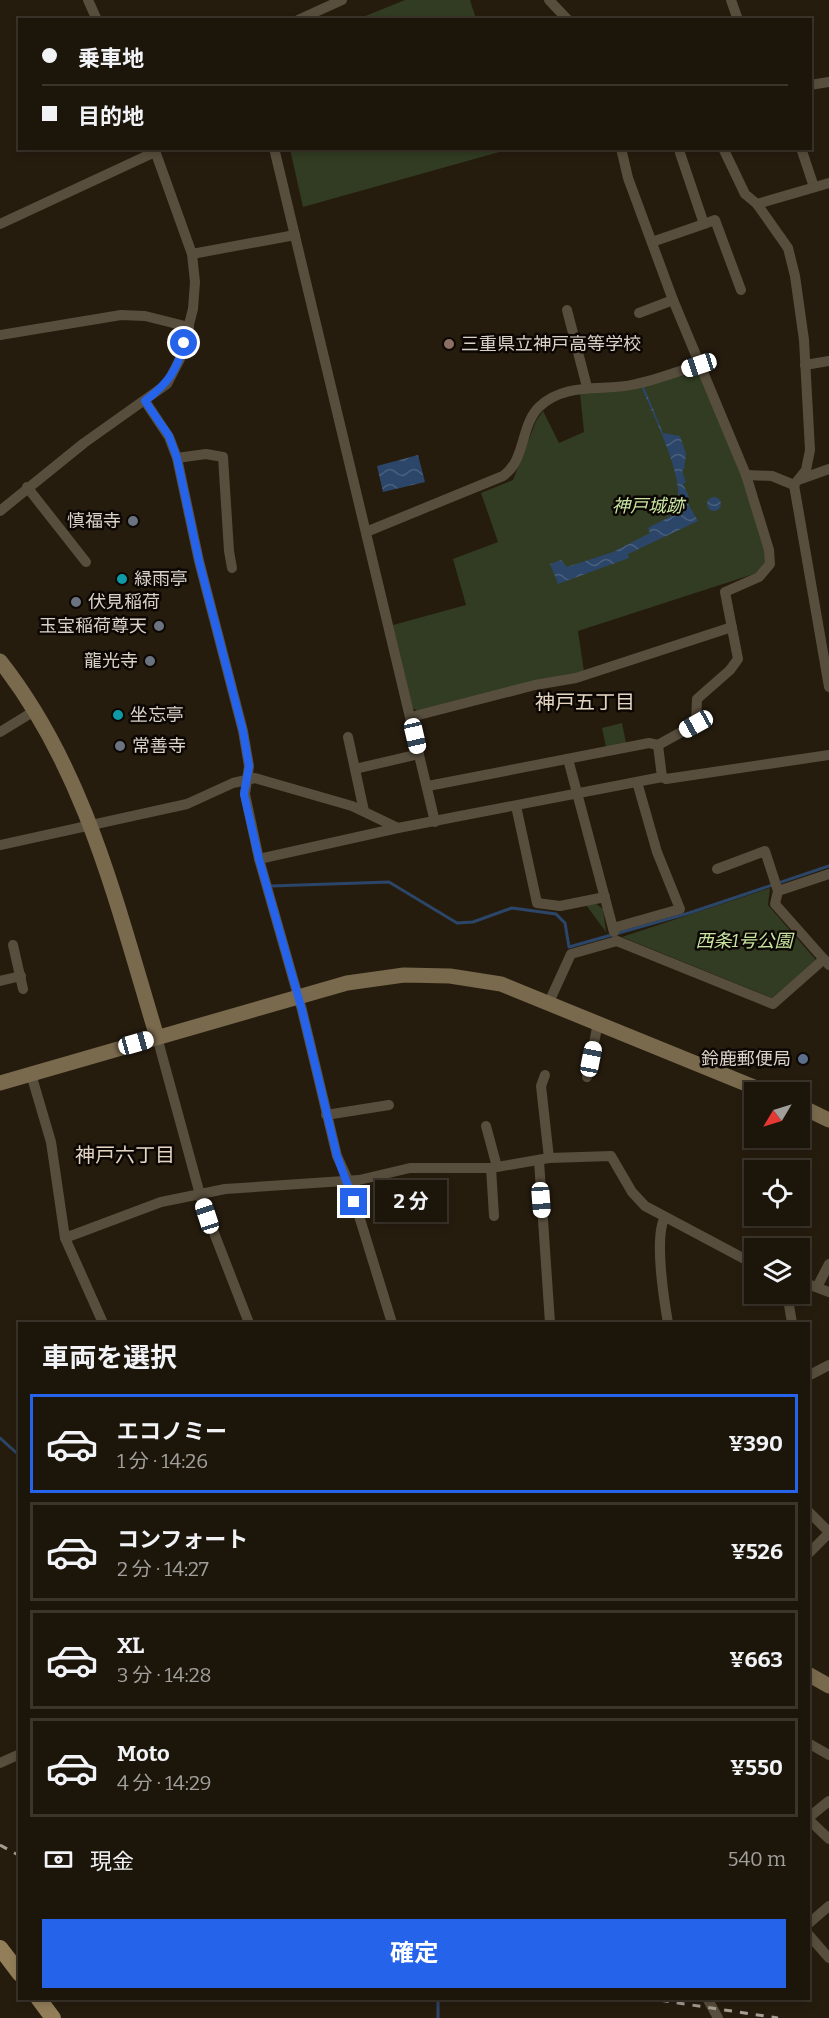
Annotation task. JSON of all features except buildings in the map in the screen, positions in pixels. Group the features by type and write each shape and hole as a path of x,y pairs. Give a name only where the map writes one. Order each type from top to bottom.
{"main road":[{"path":"0,1948 18,1971"},
{"path":"40,2000 54,2018"}],"street":[{"path":"88,0 96,18"},
{"path":"302,18 342,0"},
{"path":"549,0 566,18"},
{"path":"731,0 737,18"},
{"path":"812,85 829,82"},
{"path":"0,224 154,150 192,254 195,282 189,327 180,359 170,379 145,401 84,442 0,511"},
{"path":"274,150 435,822"},
{"path":"428,786 649,743 658,745 696,724 697,699 733,668 738,652 725,592 759,577 770,564 769,550 746,475 673,300 628,178 621,150"},
{"path":"724,150 745,194 757,204 791,257 805,365 810,450 806,470 797,482 829,687"},
{"path":"802,150 814,187"},
{"path":"680,153 704,224"},
{"path":"757,204 829,183"},
{"path":"652,242 715,220 741,290"},
{"path":"192,254 295,235"},
{"path":"639,313 673,300"},
{"path":"567,310 587,387"},
{"path":"0,335 121,315 145,316 189,327"},
{"path":"805,365 829,361"},
{"path":"366,532 503,476 511,470 516,461 533,415 539,407 559,395 587,387 606,388 639,384 699,365"},
{"path":"145,401 169,436 177,458 199,561 243,731 249,766 244,794 259,859 341,1169 348,1180 392,1322"},
{"path":"177,458 206,454 223,457 232,568"},
{"path":"746,475 772,476 797,482 829,469"},
{"path":"27,487 86,562"},
{"path":"411,717 535,685 576,678 732,627"},
{"path":"0,661 36,710 77,789 157,1037 212,1231 249,1322"},
{"path":"0,732 36,710"},
{"path":"348,737 364,811"},
{"path":"658,745 662,777"},
{"path":"356,769 419,754"},
{"path":"259,859 398,828 662,777 666,779 829,755"},
{"path":"568,759 617,941"},
{"path":"0,845 187,804 233,783 255,778 364,811 398,828"},
{"path":"613,928 680,909 657,852 637,782"},
{"path":"516,806 537,903 560,906 604,897"},
{"path":"549,1002 571,954 617,941 773,1004 826,962 775,904 778,891 765,851 717,869"},
{"path":"778,891 829,874"},
{"path":"13,945 23,988"},
{"path":"0,981 21,976"},
{"path":"0,1083 347,983 416,976 450,976 501,984 744,1083"},
{"path":"587,1077 598,1023"},
{"path":"31,1074 51,1142 64,1238 103,1322"},
{"path":"545,1075 541,1086 550,1322"},
{"path":"326,1115 389,1105"},
{"path":"810,1111 829,1120"},
{"path":"486,1126 494,1167 495,1216"},
{"path":"64,1238 161,1202 225,1189 348,1180 410,1168 494,1167 544,1160 611,1156 632,1192 645,1206 744,1259"},
{"path":"665,1217 662,1223 661,1250 668,1322"},
{"path":"817,1287 829,1264"},
{"path":"810,1285 829,1292"},
{"path":"789,1304 792,1322"},
{"path":"810,1374 829,1365"},
{"path":"810,1513 829,1533 810,1552"},
{"path":"810,1675 829,1686"},
{"path":"810,1744 829,1755"},
{"path":"0,1763 18,1755"},
{"path":"810,1816 829,1802"},
{"path":"810,1820 829,1839"},
{"path":"810,1922 829,1906"},
{"path":"810,1936 829,1958"},
{"path":"708,2000 718,2018"}],"green space":[{"path":"405,0 470,0 476,18 360,18"},
{"path":"290,150 506,150 303,207"},
{"name":"神戸城跡","path":"694,371 699,372 741,475 766,550 767,561 760,572 578,631 584,672 420,712 412,708 393,625 466,605 453,559 498,542 481,493 513,480 536,421 543,411 559,443 584,432 580,393"},
{"path":"622,723 626,743 606,747 602,728"},
{"name":"西条1号公園","path":"770,888 768,905 816,960 772,998 622,937"},
{"path":"595,903 603,909 606,932 586,905"}],"water":[{"path":"644,387 663,433 680,436 686,454 682,471 686,482 683,484 689,497 686,500 698,521 628,554 629,558 558,584 550,564 561,560 567,567 613,552 650,533 648,528 675,511 678,485 674,468 642,388"},
{"path":"418,455 425,482 383,492 377,466"},
{"path":"714,497 719,499 721,504 719,509 714,511 709,509 707,504 709,499"}],"waterway":[{"path":"271,886 389,882 457,923 473,922 512,908 556,914 565,923 569,947 689,913 829,866"},
{"path":"0,1438 18,1454"},
{"path":"438,2000 438,2018"}],"railway":[{"path":"0,1845 18,1855"},
{"path":"658,2000 778,2018"}],"place":[{"name":"三重県立神戸高等学校","path":"449,344"},
{"name":"慎福寺","path":"133,521"},
{"name":"緑雨亭","path":"122,579"},
{"name":"伏見稲荷","path":"76,602"},
{"name":"玉宝稲荷尊天","path":"159,626"},
{"name":"龍光寺","path":"150,661"},
{"name":"坐忘亭","path":"118,715"},
{"name":"常善寺","path":"120,746"},
{"name":"鈴鹿郵便局","path":"803,1059"}],"district":[{"name":"神戸五丁目","path":"585,702"},
{"name":"神戸六丁目","path":"125,1155"}],"route":[{"path":"184,343 180,359 167,384 145,401 169,436 177,458 199,561 243,731 249,766 244,794 259,859 296,997 302,1010 337,1156 348,1180 354,1202"}]}
